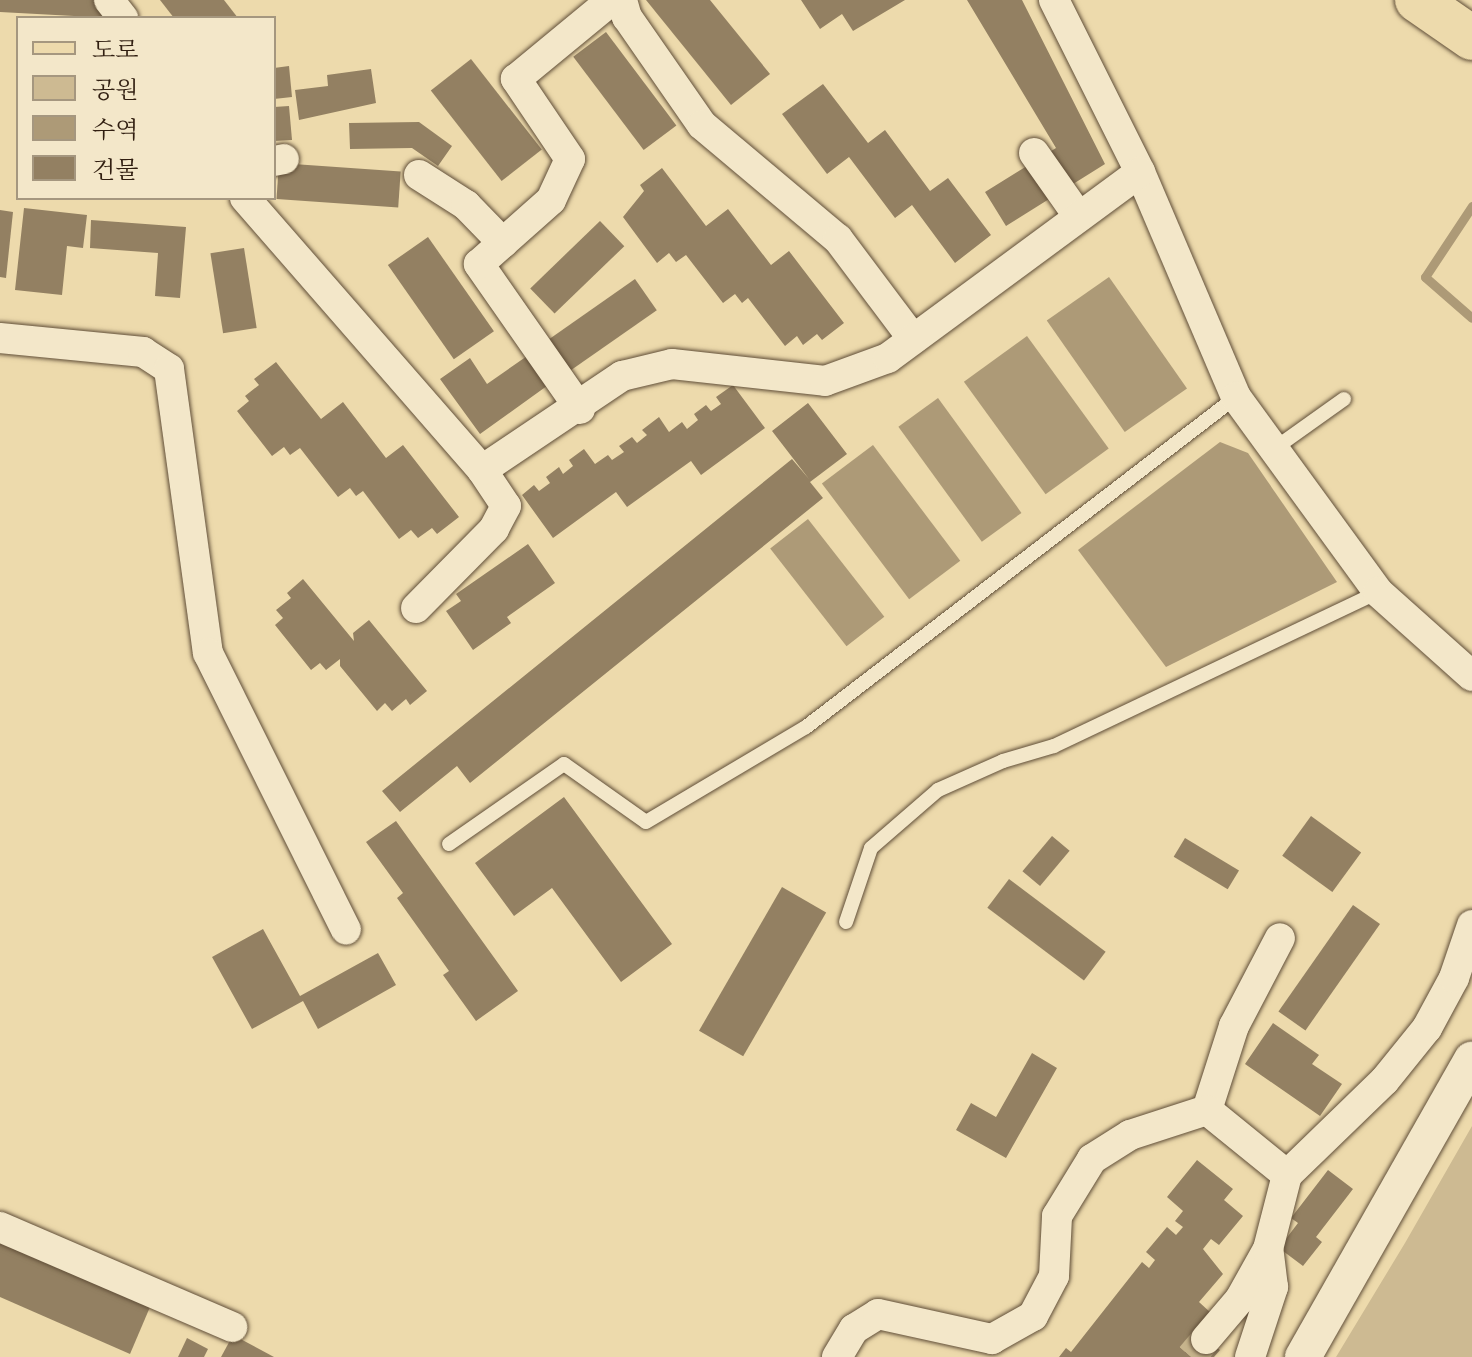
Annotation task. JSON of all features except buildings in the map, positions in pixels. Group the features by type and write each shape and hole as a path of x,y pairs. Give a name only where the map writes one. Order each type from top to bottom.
{"main road":[{"path":"1417,0 1472,38"}],"street":[{"path":"109,0 121,16"},
{"path":"580,409 479,264 551,200 570,159 516,79 612,0"},
{"path":"622,0 627,17 702,125 838,239 913,339"},
{"path":"1054,0 1140,172 1236,397 1378,592 1472,676"},
{"path":"1034,153 1079,217"},
{"path":"482,470 580,409 622,376 672,364 825,381 888,358 1140,172"},
{"path":"419,175 466,205 503,243"},
{"path":"247,200 482,470 506,506 494,529 416,608"},
{"path":"0,338 143,352 169,369 208,653 346,930"},
{"path":"1206,1339 1240,1299 1268,1249 1287,1175 1385,1080 1427,1028 1454,978 1472,925"},
{"path":"1207,1110 1234,1026 1280,938"},
{"path":"1303,1357 1472,1060"},
{"path":"1207,1110 1287,1175"},
{"path":"837,1357 854,1329 878,1314 904,1316 972,1338 1011,1332 1033,1316 1047,1298 1054,1276 1057,1216 1092,1159 1130,1135 1207,1110"},
{"path":"0,1227 232,1327"},
{"path":"1250,1357 1273,1287 1268,1249"}],"lane":[{"path":"449,844 564,764 646,822 817,719 1236,397"},
{"path":"1274,449 1344,399"},
{"path":"846,922 871,848 938,790 1003,761 1054,746 1378,592"}],"green space":[{"path":"1472,1126 1472,1357 1336,1357 1405,1243"}],"water":[{"path":"1109,277 1187,388 1125,432 1047,321"},
{"path":"1027,336 1109,448 1046,494 964,382"},
{"path":"938,398 1021,513 982,542 898,427"},
{"path":"1220,442 1248,453 1337,582 1166,667 1078,550"},
{"path":"873,445 960,561 909,599 822,484"},
{"path":"808,519 884,617 847,646 770,549"}],"waterway":[{"path":"1472,206 1425,277 1472,318"}],"tunnel":[{"path":"1191,1357 1206,1339"}]}
